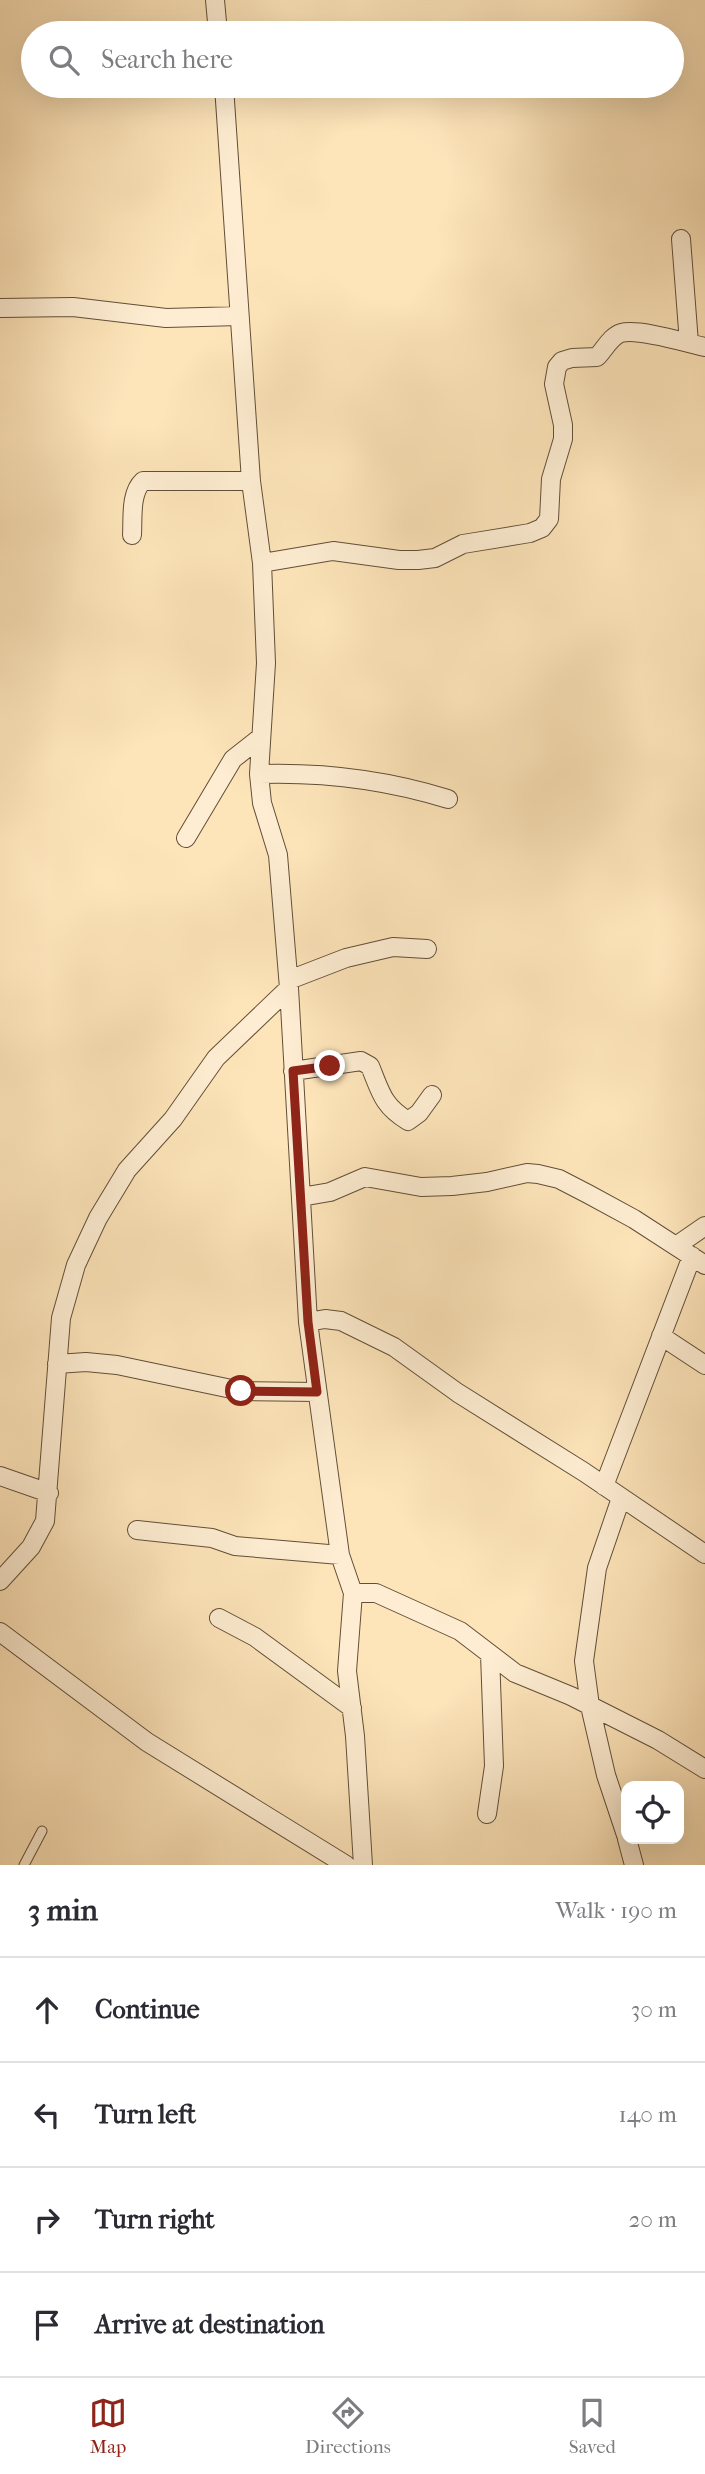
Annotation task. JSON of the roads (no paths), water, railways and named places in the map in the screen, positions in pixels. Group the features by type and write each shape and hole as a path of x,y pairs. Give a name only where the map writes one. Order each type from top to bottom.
{"street":[{"path":"215,0 217,21"},
{"path":"225,98 251,481 262,563 266,663 259,774 262,803 278,855 289,984 308,1322 340,1555 353,1593 347,1671 363,1865"},
{"path":"262,563 333,551 418,560 435,558 464,544 530,533 542,528 549,519 551,479 563,439 563,425 554,384 557,368 562,362 572,358 597,357 620,333 667,338 697,345 681,239"},
{"path":"0,308 73,307 166,318 239,316"},
{"path":"132,535 135,494 144,481 251,481"},
{"path":"186,838 233,760 261,737"},
{"path":"259,774 289,773 363,778 448,799"},
{"path":"0,1581 31,1547 45,1521 61,1318 76,1265 98,1218 127,1170 173,1119 216,1058 289,984 346,958 393,947 427,949"},
{"path":"293,1071 366,1062 384,1102 393,1112 408,1121 419,1113 432,1095"},
{"path":"300,1197 330,1192 365,1177 421,1187 486,1182 527,1173 559,1179 634,1219 698,1260 661,1336 604,1486"},
{"path":"676,1246 705,1226"},
{"path":"308,1322 325,1319 341,1321 394,1347 458,1393 705,1554"},
{"path":"661,1336 705,1365"},
{"path":"57,1364 86,1362 117,1365 241,1391 317,1392"},
{"path":"0,1476 49,1493"},
{"path":"621,1497 597,1568 584,1661 590,1706 606,1775 621,1819"},
{"path":"137,1530 212,1538 235,1546 340,1555"},
{"path":"353,1593 376,1593 460,1631 515,1673 658,1740 705,1769"},
{"path":"219,1618 256,1637 352,1708"},
{"path":"0,1632 147,1742 346,1865"},
{"path":"486,1814 494,1766 490,1654"},
{"path":"629,1844 634,1865"}],"lane":[{"path":"24,1865 42,1831"}]}
